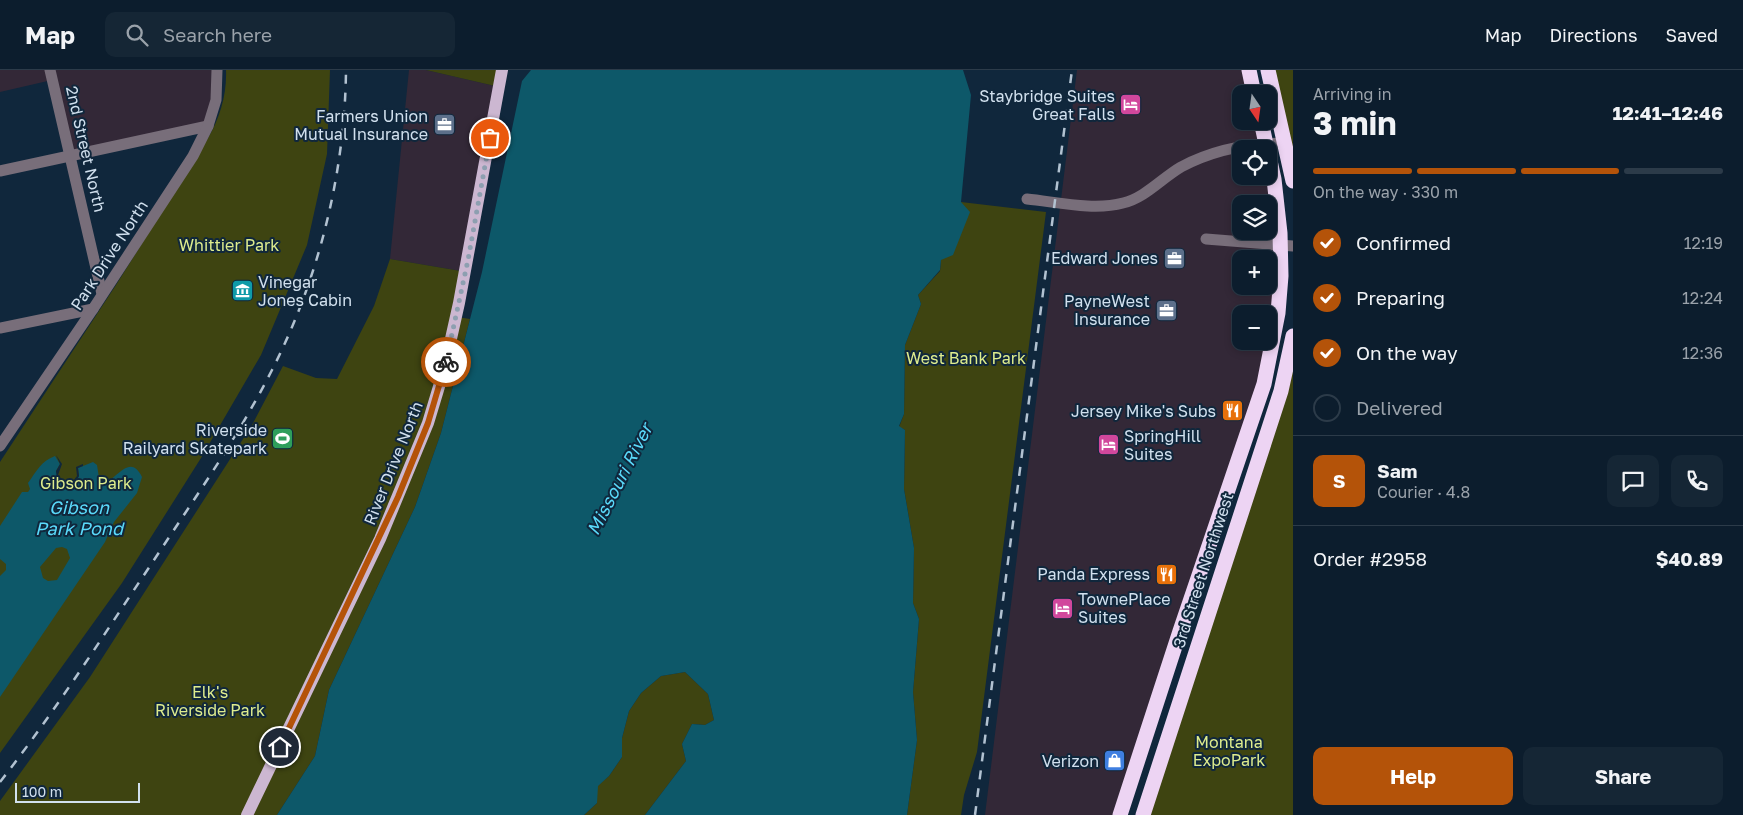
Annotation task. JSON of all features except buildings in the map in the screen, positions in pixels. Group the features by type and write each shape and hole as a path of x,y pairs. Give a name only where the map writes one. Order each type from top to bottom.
{"highway":[{"path":"1249,70 1252,85"},
{"path":"1268,70 1293,181"},
{"name":"3rd Street Northwest","path":"1120,815 1264,384 1278,313 1287,246 1275,185"},
{"name":"3rd Street Northwest","path":"1143,815 1281,391 1293,336"}],"main road":[{"name":"River Drive North","path":"247,815 380,539 428,423 444,370 464,277 502,70"}],"street":[{"name":"2nd Street North","path":"50,70 102,294"},
{"name":"Park Drive North","path":"0,446 93,309 193,156 208,126 216,100 217,70"},
{"path":"0,171 208,126"},
{"path":"1277,146 1285,143"},
{"path":"1027,199 1104,206 1123,203 1136,198 1182,167 1232,148"},
{"path":"1206,239 1287,246"},
{"path":"0,328 93,309"}],"shaded area":[{"path":"0,70 217,70 208,126 70,155 52,80 0,92"},
{"path":"409,70 426,70 495,86 461,271 390,259"},
{"path":"1077,70 1250,70 1254,85 1232,85 1232,130 1265,130 1267,140 1232,140 1232,185 1273,185 1275,195 1232,195 1232,240 1277,240 1277,214 1281,245 1278,313 1277,318 1277,305 1232,305 1232,350 1271,350 1264,384 1120,815 985,815"}],"green space":[{"name":"Gibson Park","path":"226,70 330,70 327,154 307,245 261,355 201,458 122,583 0,753 0,462 116,285 208,138 222,106"},
{"path":"426,70 497,70 495,86"},
{"path":"1268,70 1293,70 1293,181 1278,114 1278,85 1271,85"},
{"name":"West Bank Park","path":"961,202 1046,212 977,752 964,795 961,815 907,815 917,740 913,692 919,619 913,603 914,548 904,489 905,430 899,427 904,414 905,345 921,304 918,295 940,271 941,260"},
{"name":"Elk's Riverside Park","path":"390,259 461,271 451,316 470,319 441,433 415,507 329,690 315,756 277,815 0,815 0,801 90,677 252,425 283,366 316,378 337,379 374,306"},
{"name":"Montana ExpoPark","path":"1293,336 1293,815 1143,815"},
{"path":"685,672 708,694 714,720 705,725 692,724 682,744 686,761 645,815 584,815 597,803 597,786 609,776 622,757 622,738 629,711 641,693 661,676"}],"water":[{"name":"Missouri River","path":"531,70 963,70 971,95 961,202 970,212 953,255 941,260 940,270 918,295 921,304 905,345 904,414 899,426 905,430 904,489 914,548 913,603 919,619 913,692 917,740 907,815 645,815 686,761 682,744 692,724 705,725 714,720 708,694 685,672 661,676 641,693 629,711 622,738 622,757 609,776 598,786 597,803 584,815 277,815 315,756 329,690 415,507 441,433 482,272 522,81"},
{"name":"Gibson Park Pond","path":"55,456 60,464 56,471 60,481 65,485 75,483 79,476 78,468 93,462 97,465 100,484 111,479 122,470 132,467 142,477 137,493 114,522 105,542 0,697 0,576 6,570 6,564 0,559 0,526 22,492 28,492 30,489 28,483 36,471 50,458","holes":["62,547 67,549 70,558 57,580 48,581 43,578 40,567 56,548"]}],"pier":[{"path":"56,455 62,464 58,475 64,482 73,481 77,476 76,467 83,464 83,466 78,468 79,476 75,483 63,485 57,479 56,471 60,464"}],"railway":[{"path":"0,782 58,703 198,494 244,421 272,370 289,335 303,299 316,262 326,224 335,186 341,147 346,70"},
{"path":"975,815 1072,70"}],"way so far":[{"path":"446,362 468,260 490,138"}],"place":[{"name":"Staybridge Suites Great Falls","path":"1131,105"},
{"name":"Farmers Union Mutual Insurance","path":"444,125"},
{"name":"Edward Jones","path":"1174,258"},
{"name":"Vinegar Jones Cabin","path":"242,291"},
{"name":"PayneWest Insurance","path":"1166,310"},
{"name":"Jersey Mike's Subs","path":"1232,411"},
{"name":"Riverside Railyard Skatepark","path":"283,439"},
{"name":"SpringHill Suites","path":"1108,445"},
{"name":"Panda Express","path":"1166,574"},
{"name":"TownePlace Suites","path":"1062,608"},
{"name":"Verizon","path":"1115,761"}],"route":[{"path":"280,747 380,539 428,423 446,362"}],"park label":[{"name":"Whittier Park","path":"229,245"}]}
